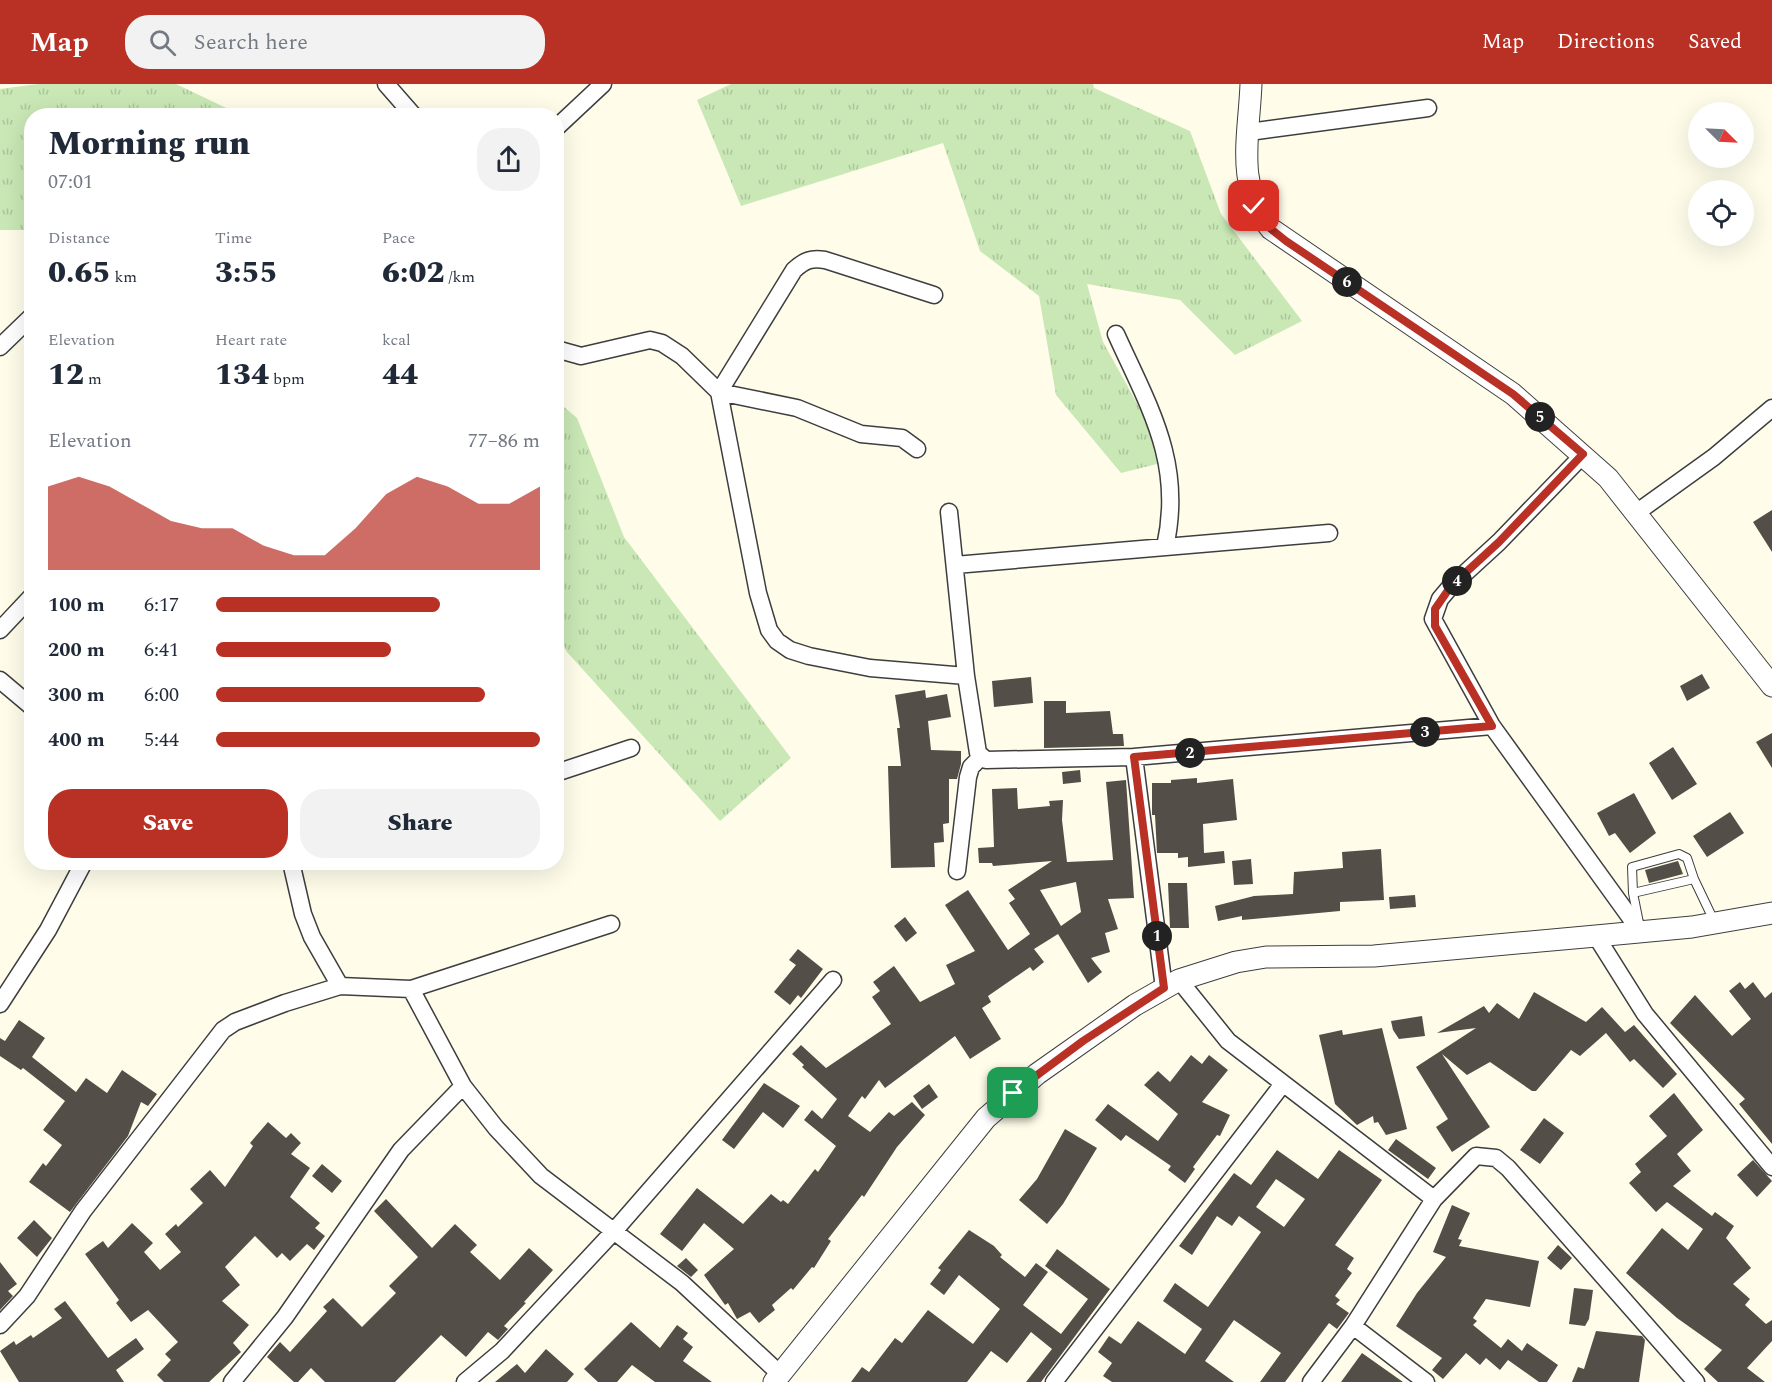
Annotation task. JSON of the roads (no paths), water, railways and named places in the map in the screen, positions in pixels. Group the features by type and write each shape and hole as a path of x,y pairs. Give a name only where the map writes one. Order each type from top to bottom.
{"street":[{"path":"386,84 407,108"},
{"path":"564,121 603,84"},
{"path":"1251,84 1247,161 1249,184 1254,206 1271,229 1513,394 1583,454 1608,478 1772,686"},
{"path":"1249,132 1428,108"},
{"path":"934,295 825,260 812,258 803,262 794,270 719,392 758,593 769,630 777,641 790,650 809,656 870,668 966,675"},
{"path":"0,347 24,324"},
{"path":"1116,334 1160,431 1172,510 1165,547"},
{"path":"564,351 580,356 650,340 662,343 682,356 719,392 797,408 861,434 902,438 917,449"},
{"path":"1636,513 1714,457 1772,408"},
{"path":"1583,454 1499,542 1451,586 1435,609 1435,626 1492,726 1641,931"},
{"path":"949,512 966,675 978,753 981,757 992,761 1134,757 1492,726"},
{"path":"955,565 1329,533"},
{"path":"0,630 24,604"},
{"path":"0,680 24,700"},
{"path":"564,770 632,748"},
{"path":"957,871 968,777 971,767 981,757"},
{"path":"1134,757 1172,984 1228,1041 1282,1085 1434,1199"},
{"path":"0,1004 48,930 80,870"},
{"path":"293,870 303,914 312,937 340,986"},
{"path":"411,989 463,1086 496,1128 541,1176 682,1283 777,1378 986,1118 1037,1074 1172,984 1236,962 1266,957 1374,956 1715,924 1772,913"},
{"path":"0,1324 27,1296 83,1211 223,1030 235,1022 340,986 411,989 612,924"},
{"path":"1596,936 1645,1014 1772,1167"},
{"path":"465,1382 502,1351 615,1230 833,980"},
{"path":"1054,1382 1282,1085"},
{"path":"232,1382 285,1317 401,1150 463,1086"},
{"path":"1311,1382 1353,1326 1434,1199 1476,1155 1496,1158 1508,1168 1696,1382"},
{"path":"1353,1326 1426,1382"}],"lane":[{"path":"1641,931 1633,893 1632,867 1679,854 1687,858 1715,924"},
{"path":"1633,893 1694,879"}]}
